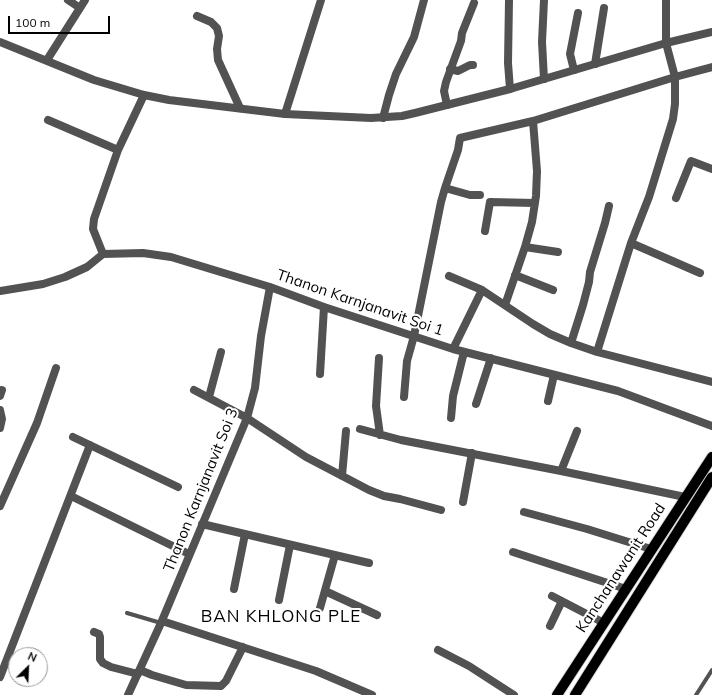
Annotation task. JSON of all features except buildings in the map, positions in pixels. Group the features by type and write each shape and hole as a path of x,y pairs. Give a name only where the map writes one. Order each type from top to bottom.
{"main road":[{"name":"Kanchanawanit Road","path":"557,695 712,457"},
{"name":"Kanchanawanit Road","path":"575,695 712,477"}],"street":[{"path":"68,0 80,8"},
{"path":"47,60 85,0"},
{"path":"285,114 321,0"},
{"path":"383,118 396,74 414,37 424,0"},
{"path":"509,0 508,63 510,89"},
{"path":"544,0 542,42 544,79"},
{"path":"597,352 631,243 649,197 671,131 675,111 675,77 666,43 666,0"},
{"path":"448,105 444,91 450,69 474,3"},
{"path":"595,64 604,8"},
{"path":"574,70 570,54 578,13"},
{"path":"197,16 211,22 217,28 219,36 217,49 218,60 240,108"},
{"path":"0,42 94,80 144,95 169,100 285,114 383,118 408,115 510,89 666,43 712,32"},
{"path":"450,69 458,71 473,65"},
{"path":"404,397 407,361 414,336 445,188 458,150 460,138 533,121 712,67"},
{"path":"0,291 43,284 65,277 87,267 103,254 93,229 94,222 118,150 144,95"},
{"path":"48,120 118,150"},
{"path":"505,305 525,247 535,203 537,171 533,121"},
{"path":"676,198 691,161 712,170"},
{"path":"445,188 470,195 480,195"},
{"path":"485,231 490,202 535,203"},
{"path":"571,343 583,305 590,272 606,223 609,206"},
{"path":"631,243 700,272"},
{"path":"525,247 558,252"},
{"name":"Thanon Karnjanavit Soi 1","path":"103,254 143,254 171,257 270,287 324,307 464,352 618,391 712,426"},
{"path":"515,275 552,290"},
{"path":"449,276 482,290 543,330 571,343 597,352 711,380"},
{"name":"Thanon Karnjanavit Soi 3","path":"128,695 162,622 189,554 247,418 255,388 261,336 270,287"},
{"path":"454,349 482,290"},
{"path":"320,374 324,307"},
{"path":"209,397 221,352"},
{"path":"451,418 453,396 464,352"},
{"path":"379,358 376,406 380,435"},
{"path":"476,404 491,358"},
{"path":"0,506 37,423 56,368"},
{"path":"548,401 554,374"},
{"path":"194,390 247,418 306,457 376,493 400,498 441,510"},
{"path":"0,410 2,419 0,428"},
{"path":"360,429 380,435 685,497"},
{"path":"342,476 346,431"},
{"path":"561,471 577,431"},
{"path":"73,437 178,487"},
{"path":"0,677 90,445"},
{"path":"463,502 472,453"},
{"path":"71,496 189,554"},
{"path":"524,512 587,528 651,549"},
{"path":"202,524 369,563"},
{"path":"234,589 245,534"},
{"path":"279,600 290,545"},
{"path":"514,552 626,589"},
{"path":"320,608 335,554"},
{"path":"325,591 378,615"},
{"path":"552,596 604,623"},
{"path":"550,626 562,601"},
{"path":"162,622 316,670 372,695"},
{"path":"94,632 100,636 100,659 103,664 152,675 186,685 221,686 226,681 242,647"},
{"path":"438,650 469,666 514,695"}],"lane":[{"path":"127,613 162,622"},
{"path":"696,695 712,670"}],"district":[{"name":"BAN KHLONG PLE","path":"281,617"}]}
